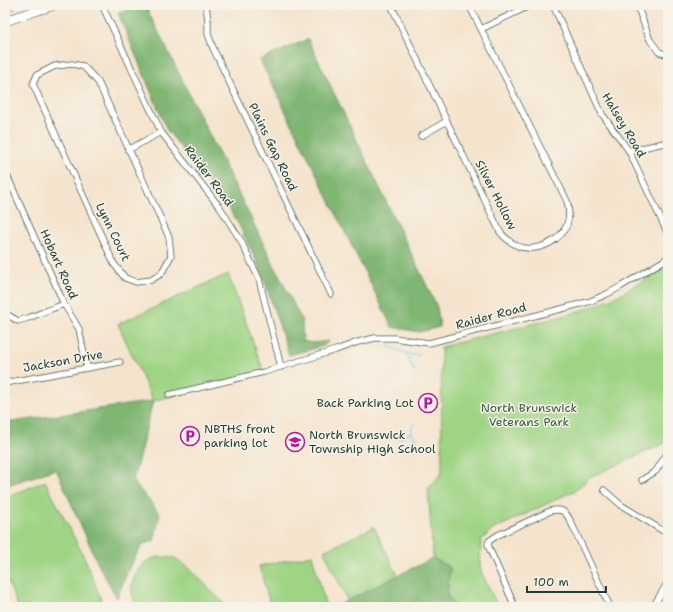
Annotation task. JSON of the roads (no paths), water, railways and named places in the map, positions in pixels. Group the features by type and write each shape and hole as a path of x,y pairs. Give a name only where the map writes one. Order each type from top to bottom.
{"highway":[{"path":"5,7 10,5"},
{"path":"5,21 54,5"}],"street":[{"name":"Raider Road","path":"102,5 161,132 221,209 241,240 259,279 281,367"},
{"name":"Plains Gap Road","path":"206,5 208,34 213,48 331,294"},
{"name":"Silver Hollow","path":"391,5 500,232 506,240 527,249 542,247 558,238 567,227 570,212 567,201 469,5"},
{"path":"482,29 531,5"},
{"name":"Halsey Road","path":"553,5 602,114 629,151 668,234"},
{"path":"637,5 650,40 659,52 668,55"},
{"name":"Lynn Court","path":"72,64 83,66 98,82 128,150 169,237 171,256 161,274 152,280 136,282 126,278 114,264 33,84 37,75 55,66 72,64"},
{"path":"421,136 447,121"},
{"path":"128,150 161,132"},
{"path":"629,151 668,142"},
{"name":"Hobart Road","path":"5,171 64,304 79,328 87,368"},
{"name":"Raider Road","path":"169,395 281,367 375,338 394,338 429,343 591,301 633,280 668,258"},
{"path":"5,311 8,315 18,321 64,304"},
{"name":"Jackson Drive","path":"7,382 120,362"},
{"path":"642,480 656,471 668,452"},
{"path":"604,490 621,505 668,534"},
{"path":"515,607 488,545 489,541 530,520 558,509 566,512 610,607"},
{"path":"652,607 668,582"}],"waterway":[{"path":"388,346 406,353 415,372"},
{"path":"406,353 420,355"},
{"path":"400,438 410,433 414,423"},
{"path":"411,433 417,441"}],"place":[{"name":"Back Parking Lot","path":"428,403"},
{"name":"NBTHS front parking lot","path":"190,436"},
{"name":"North Brunswick Township High School","path":"295,442"}],"park label":[{"name":"North Brunswick Veterans Park","path":"529,415"}]}
